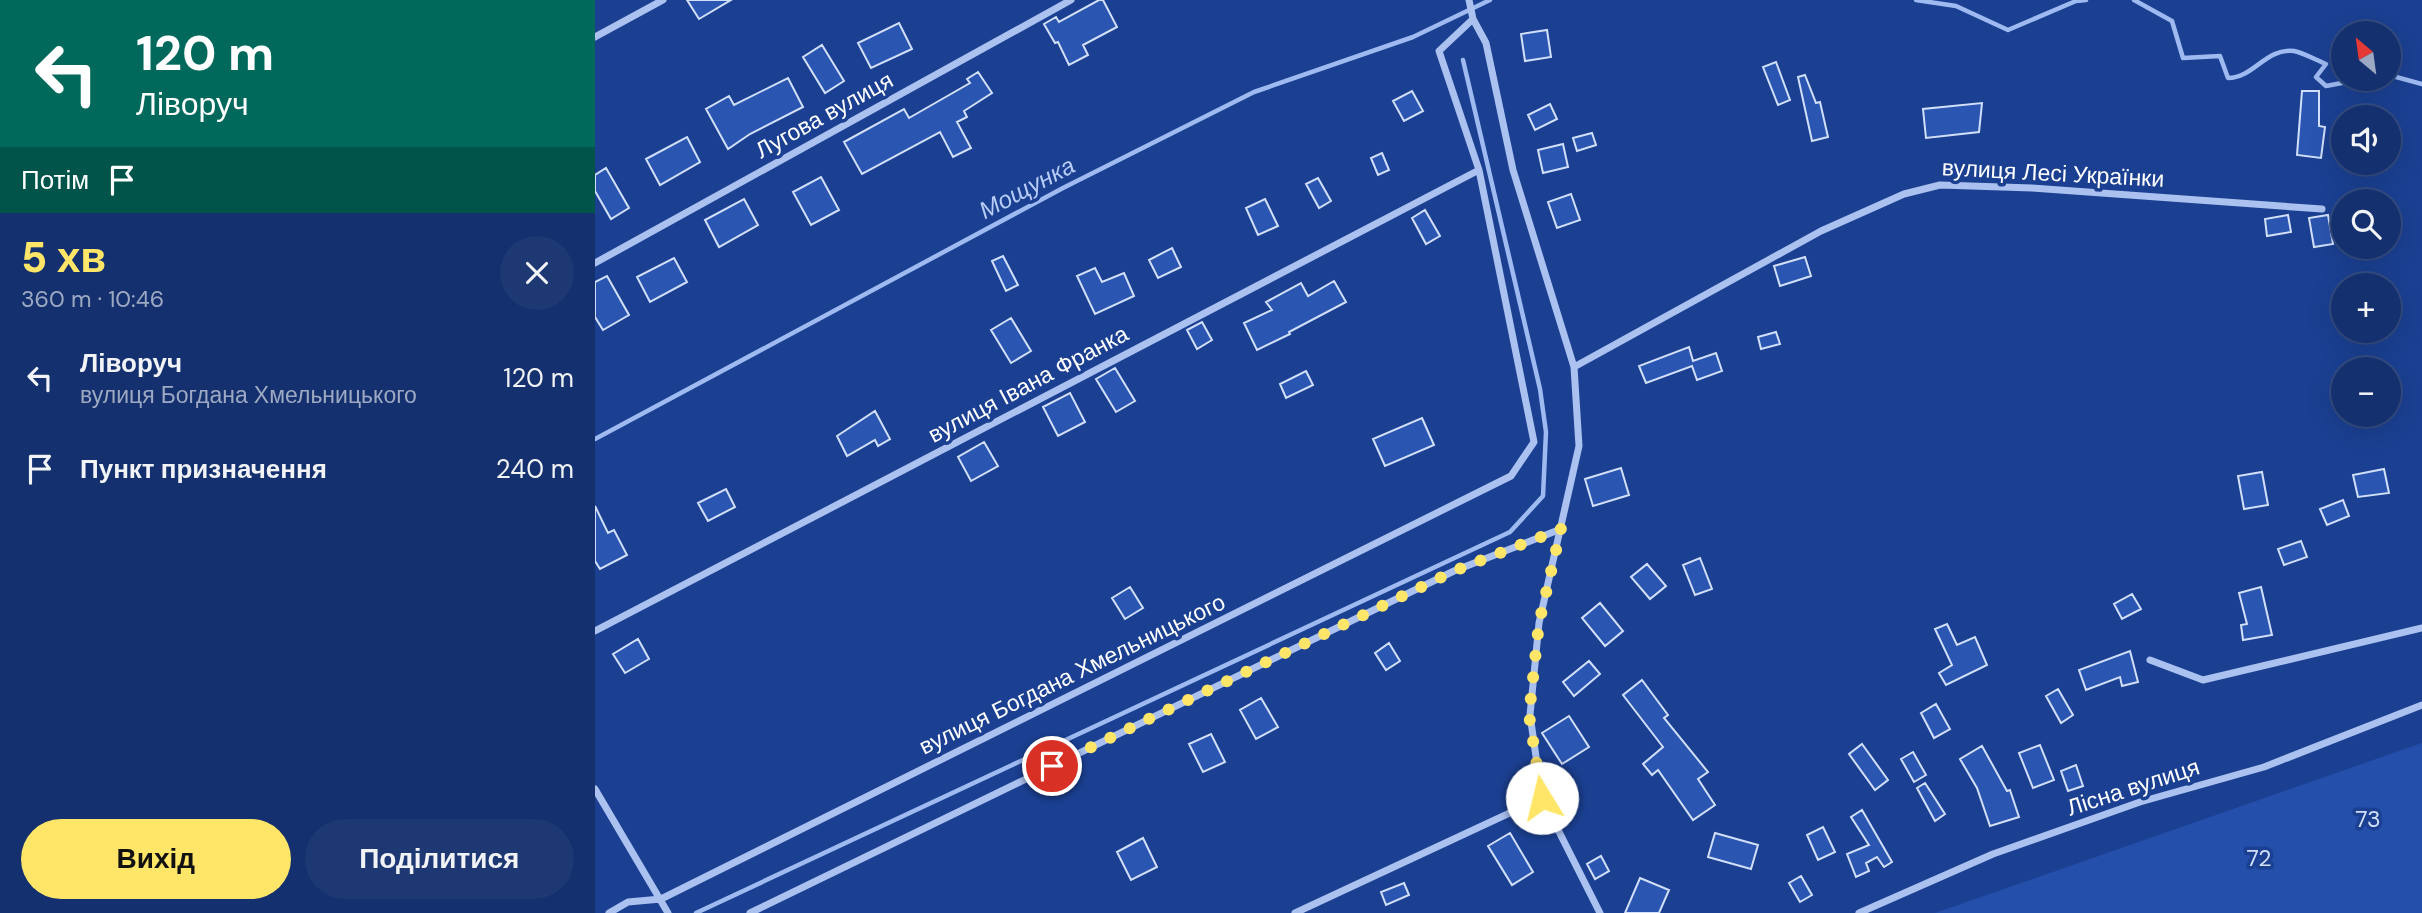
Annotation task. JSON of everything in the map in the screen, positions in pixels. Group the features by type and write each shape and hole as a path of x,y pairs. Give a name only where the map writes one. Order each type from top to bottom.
{"street":[{"path":"595,37 663,0"},
{"name":"Лугова вулиця","path":"595,263 1071,0"},
{"path":"1469,0 1473,19 1486,43 1513,170 1574,367 1579,446 1539,623 1529,715 1542,798 1600,913"},
{"path":"1473,19 1439,51 1479,170"},
{"name":"вулиця Богдана Хмельницького","path":"609,913 628,902 661,900 1511,476 1534,442 1479,170"},
{"name":"вулиця Івана Франка","path":"595,631 1479,170"},
{"name":"вулиця Лесі Українки","path":"1574,367 1821,231 1904,194 1940,185 2032,188 2322,209"},
{"path":"750,913 1454,571 1561,529"},
{"path":"2150,660 2203,680 2422,628"},
{"name":"Лісна вулиця","path":"1859,913 1993,854 2140,802 2264,767 2422,705"},
{"path":"595,789 668,913"},
{"path":"1295,913 1542,798"}],"green space":[{"name":"72","path":"2422,743 2422,913 1935,913"}],"building":[{"path":"687,0 731,0 699,19"},
{"path":"1103,0 1117,27 1083,45 1088,55 1069,65 1058,42 1055,43 1044,24 1056,17 1059,22"},
{"path":"899,23 912,49 871,68 858,43"},
{"path":"1547,30 1551,57 1525,61 1521,34"},
{"path":"822,45 844,81 825,93 803,57"},
{"path":"1776,62 1790,100 1778,105 1763,67"},
{"path":"978,72 992,93 964,111 967,117 957,122 971,148 953,157 940,132 862,174 844,142 904,109 909,118 970,83 967,79"},
{"path":"1805,75 1816,103 1820,102 1828,137 1812,141 1798,77"},
{"path":"788,78 803,107 750,134 728,149 706,109 729,96 734,105"},
{"path":"1412,91 1423,111 1404,121 1393,101"},
{"path":"2302,91 2319,91 2319,126 2325,127 2321,158 2297,155"},
{"path":"1982,103 1979,132 1926,138 1923,109"},
{"path":"1550,104 1557,119 1535,130 1528,115"},
{"path":"1592,133 1596,145 1577,151 1573,138"},
{"path":"687,137 700,162 660,185 646,159"},
{"path":"1563,144 1568,167 1543,173 1538,150"},
{"path":"1382,153 1389,170 1378,175 1371,158"},
{"path":"606,168 629,208 611,219 595,191 595,175"},
{"path":"821,177 839,210 811,225 793,192"},
{"path":"1318,178 1331,201 1319,208 1306,184"},
{"path":"1571,194 1580,220 1557,228 1548,202"},
{"path":"744,199 758,225 719,247 705,220"},
{"path":"1265,199 1278,226 1258,235 1246,208"},
{"path":"1425,210 1440,236 1426,244 1412,218"},
{"path":"2288,215 2291,232 2267,236 2265,219"},
{"path":"2328,215 2331,244 2314,247 2309,218"},
{"path":"1172,248 1181,267 1158,278 1149,260"},
{"path":"1003,256 1018,285 1006,291 992,261"},
{"path":"1805,257 1811,276 1780,286 1774,266"},
{"path":"674,258 687,282 650,302 637,277"},
{"path":"1095,268 1102,282 1124,273 1134,296 1095,314 1077,276"},
{"path":"607,276 629,315 603,330 595,317 595,282"},
{"path":"1334,281 1346,302 1257,350 1244,323 1272,310 1266,302 1301,283 1308,296"},
{"path":"1011,318 1031,351 1011,363 991,330"},
{"path":"1202,322 1212,340 1197,349 1187,330"},
{"path":"1776,332 1780,344 1761,349 1758,337"},
{"path":"1689,347 1693,361 1716,353 1722,371 1697,380 1692,366 1646,383 1639,366"},
{"path":"1115,368 1135,401 1116,412 1096,379"},
{"path":"1306,371 1313,385 1286,398 1280,384"},
{"path":"1070,393 1085,422 1058,436 1043,407"},
{"path":"875,411 890,439 878,446 875,440 847,456 837,436"},
{"path":"1422,418 1434,445 1385,466 1373,439"},
{"path":"984,442 998,466 971,481 958,457"},
{"path":"1621,468 1629,495 1593,506 1585,479"},
{"path":"2384,469 2389,493 2358,497 2353,475"},
{"path":"2262,472 2268,505 2244,509 2238,476"},
{"path":"726,489 735,507 708,521 698,503"},
{"path":"2343,500 2349,516 2327,525 2320,509"},
{"path":"595,506 608,533 614,530 627,555 600,569 595,561"},
{"path":"2301,541 2307,557 2284,565 2278,549"},
{"path":"1700,558 1712,589 1695,595 1683,565"},
{"path":"1647,564 1666,586 1650,599 1631,577"},
{"path":"1130,587 1143,608 1125,619 1112,598"},
{"path":"2261,587 2272,635 2243,640 2241,625 2247,624 2239,593"},
{"path":"2132,594 2141,609 2122,619 2114,604"},
{"path":"1600,603 1623,631 1605,646 1582,618"},
{"path":"1947,624 1957,645 1975,637 1987,665 1946,685 1939,673 1952,665 1935,629"},
{"path":"638,639 649,659 625,673 613,654"},
{"path":"1389,643 1400,661 1386,670 1375,653"},
{"path":"2130,651 2138,682 2122,686 2120,677 2086,690 2079,670"},
{"path":"1589,661 1600,674 1574,696 1563,682"},
{"path":"1642,680 1668,715 1664,718 1708,772 1698,779 1715,805 1693,820 1658,770 1652,775 1643,764 1663,747 1623,695"},
{"path":"2058,689 2073,715 2061,723 2046,696"},
{"path":"1261,698 1278,727 1256,739 1240,710"},
{"path":"1936,704 1950,729 1934,738 1921,713"},
{"path":"1569,716 1589,747 1562,764 1542,733"},
{"path":"1211,734 1225,762 1203,772 1189,744"},
{"path":"1862,744 1888,780 1875,790 1849,754"},
{"path":"2040,745 2054,780 2033,788 2019,753"},
{"path":"1982,746 2007,791 2010,790 2019,817 1990,826 1977,788 1960,759"},
{"path":"1913,752 1926,775 1914,782 1901,759"},
{"path":"2076,765 2083,786 2068,791 2061,771"},
{"path":"1925,783 1945,814 1935,821 1917,788"},
{"path":"1862,810 1892,862 1884,867 1877,857 1866,863 1869,871 1856,877 1847,854 1869,845 1851,817"},
{"path":"1823,827 1835,852 1818,860 1807,835"},
{"path":"1510,833 1533,872 1512,885 1488,846"},
{"path":"1715,833 1758,845 1751,869 1708,857"},
{"path":"1143,838 1157,867 1131,880 1117,852"},
{"path":"1601,856 1609,871 1595,879 1587,864"},
{"path":"1801,876 1812,895 1800,902 1789,883"},
{"path":"1640,878 1669,890 1659,913 1625,913"},
{"path":"1404,883 1409,895 1386,905 1381,892"}],"waterway":[{"name":"Мощунка","path":"595,439 1063,188 1254,92 1413,37 1490,0"},
{"name":"Мощунка","path":"1916,0 1956,6 2008,30 2076,1 2086,0"},
{"name":"Мощунка","path":"2134,0 2172,21 2183,58 2220,56 2228,78 2245,73 2275,54 2294,51 2326,64 2316,77 2326,86 2331,85"},
{"path":"696,913 1510,532 1543,496 1546,432 1540,389 1463,60"},
{"name":"Мощунка","path":"2401,78 2422,84"}],"route":[{"path":"1052,766 1454,571 1561,529 1539,623 1529,715 1542,798"}],"park label":[{"name":"73","path":"2368,819"}]}
